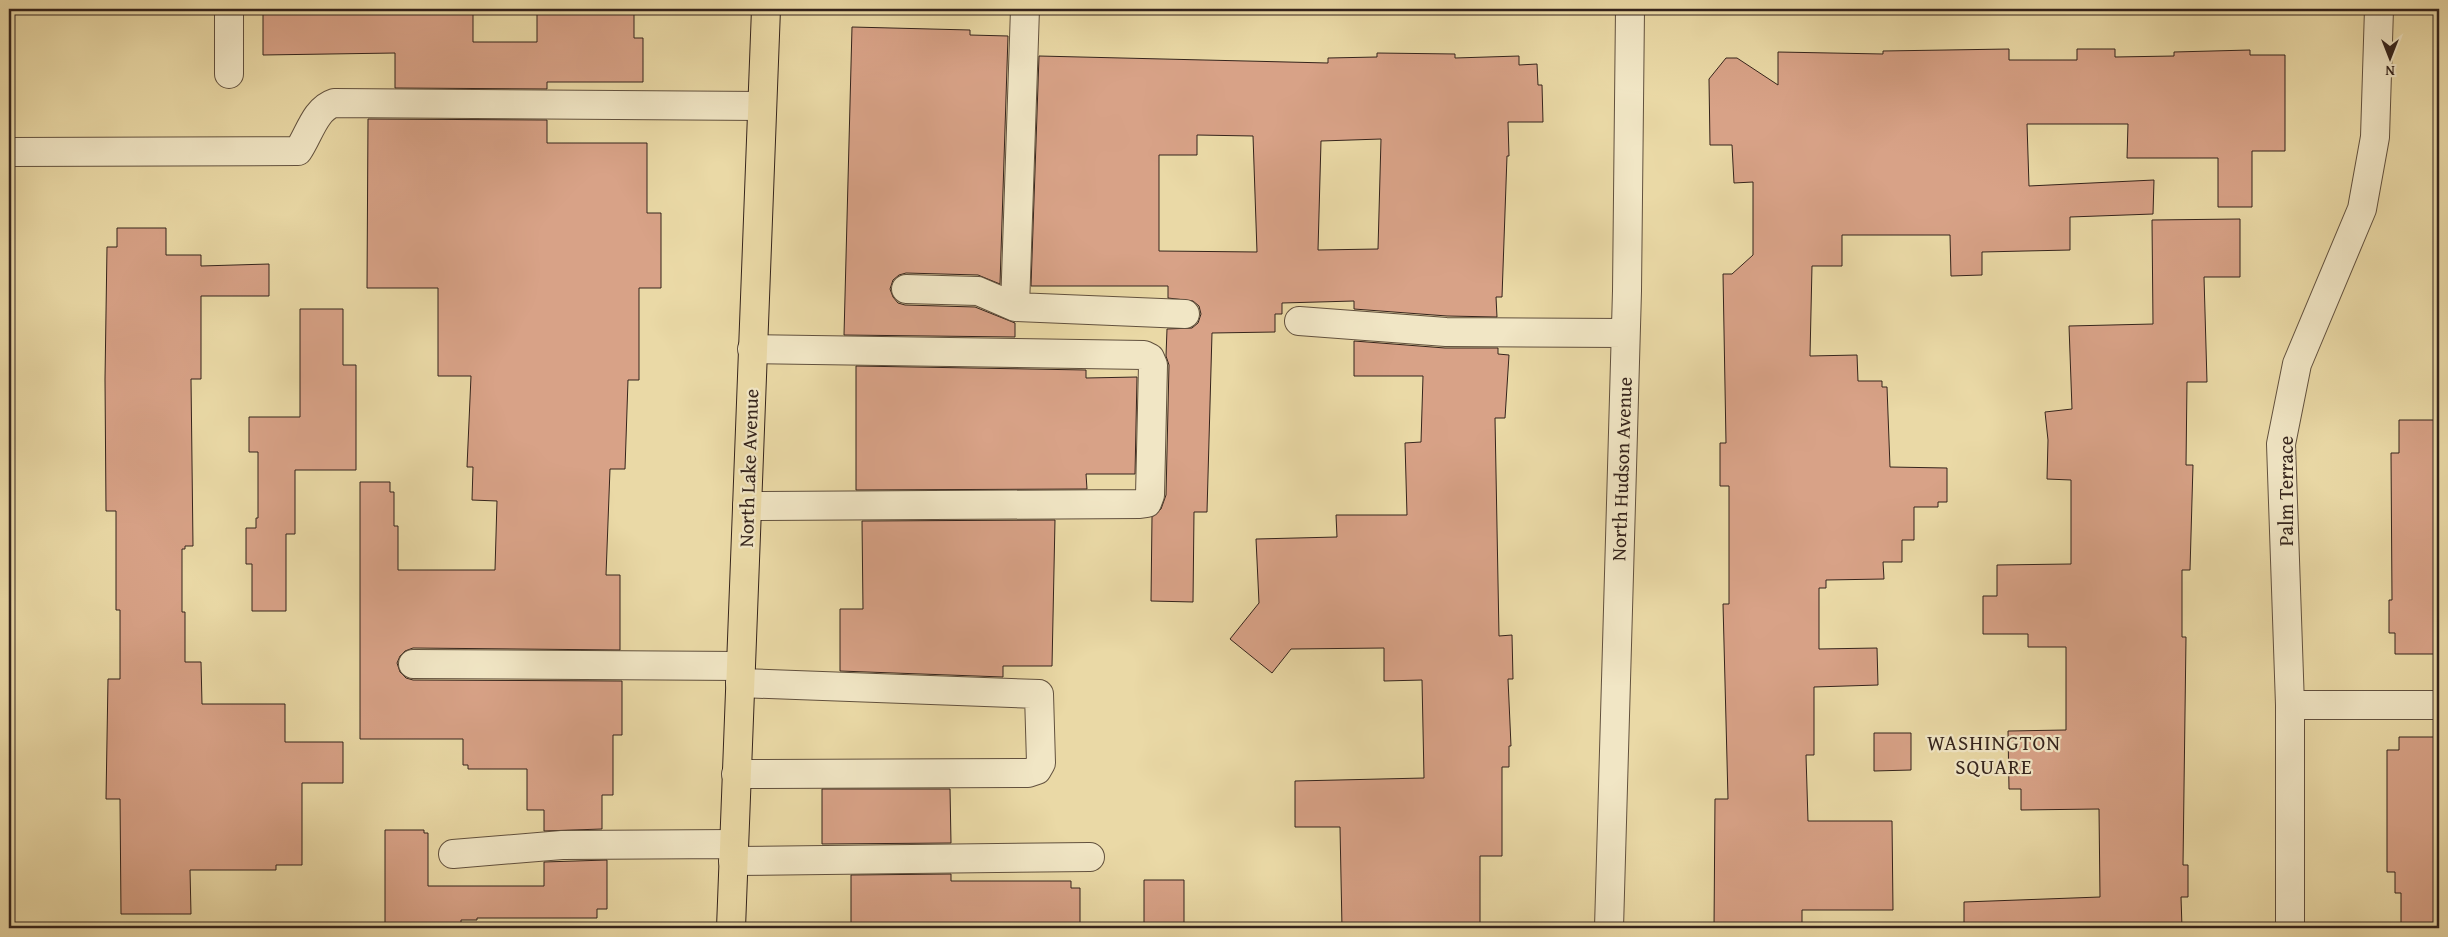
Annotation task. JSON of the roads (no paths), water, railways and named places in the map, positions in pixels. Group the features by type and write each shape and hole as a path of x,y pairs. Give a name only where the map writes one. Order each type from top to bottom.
{"main road":[{"name":"North Lake Avenue","path":"730,928 766,9"}],"street":[{"path":"228,74 229,9"},
{"path":"1014,307 1025,9"},
{"name":"North Hudson Avenue","path":"1609,928 1625,333 1630,9"},
{"name":"Palm Terrace","path":"2290,928 2290,705 2281,444 2297,364 2362,209 2375,137 2379,9"},
{"path":"9,152 298,150 318,114 325,106 334,103 761,106"},
{"path":"906,289 978,291 1014,307 1185,314"},
{"path":"1299,321 1446,332 1625,333"},
{"path":"746,506 1140,504 1148,503 1150,495 1153,366 1150,358 1144,355 752,350"},
{"path":"413,664 740,674 1032,692 1039,694 1041,702 1041,764 1037,770 1028,773 736,774"},
{"path":"2290,705 2439,705"},
{"path":"453,854 562,845 734,852 1090,858"}],"district":[{"name":"WASHINGTON SQUARE","path":"1994,754"}]}
